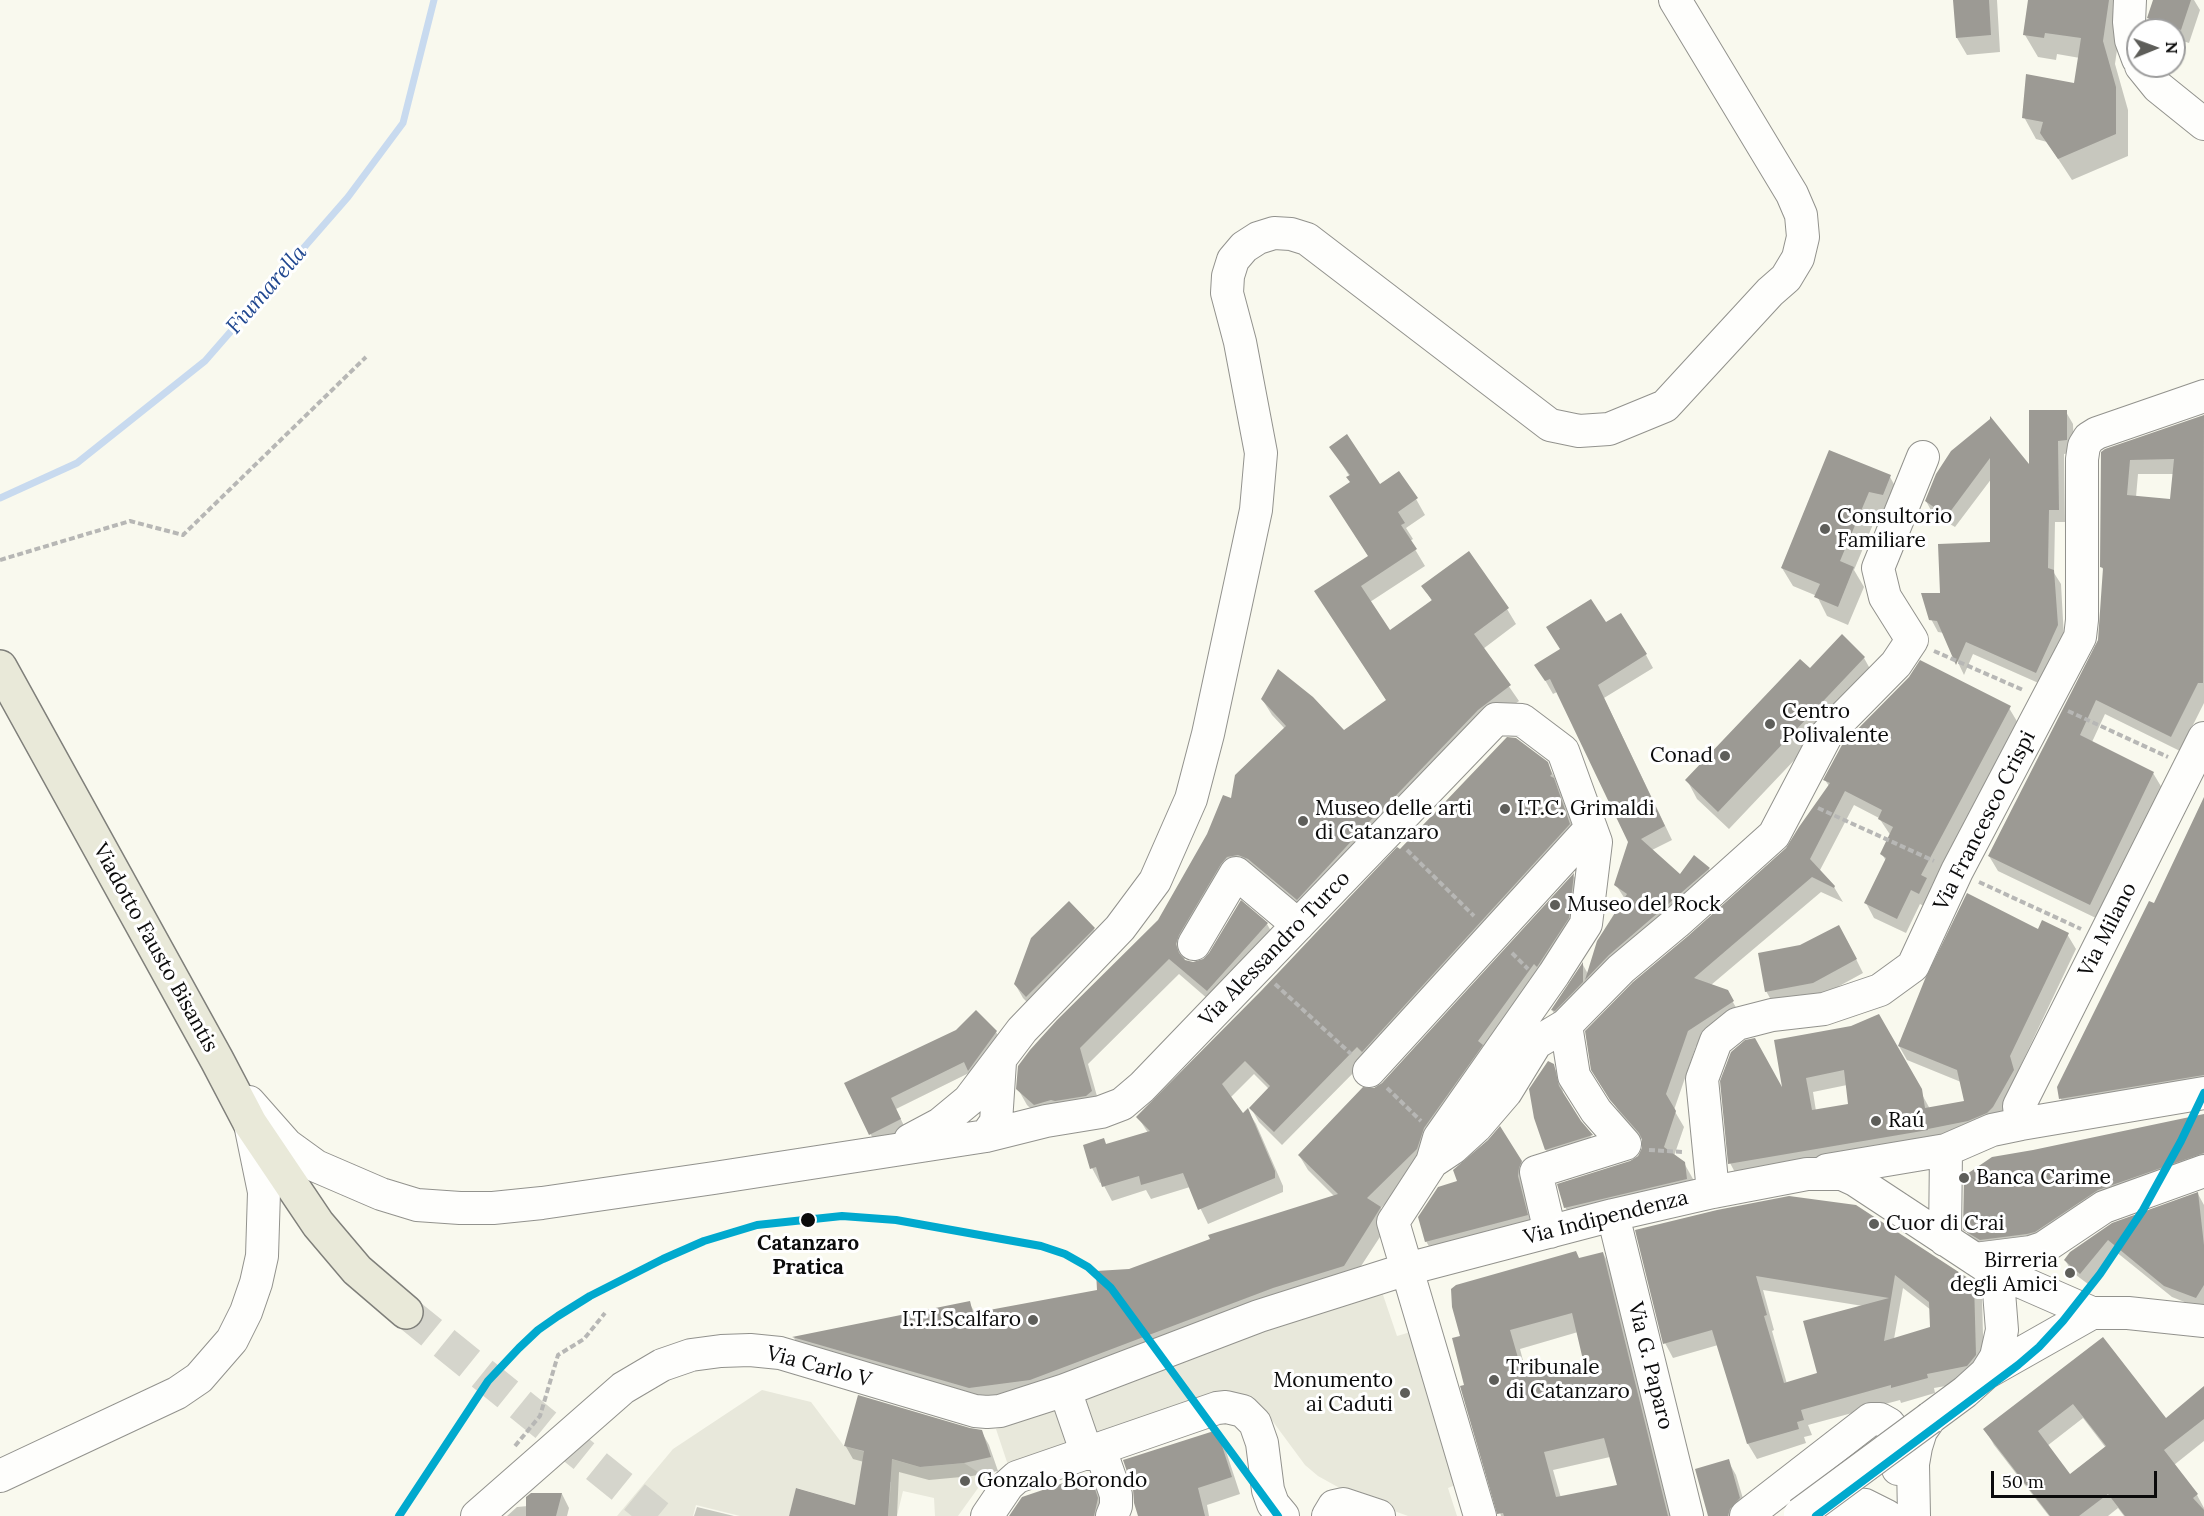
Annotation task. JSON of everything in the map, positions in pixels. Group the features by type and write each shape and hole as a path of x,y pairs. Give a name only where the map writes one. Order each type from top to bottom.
{"main road":[{"name":"Viadotto Fausto Bisantis","path":"0,667 250,1123 318,1224 357,1270 406,1312"}],"street":[{"path":"986,1136 974,1122 1000,1062 1022,1030 1120,928 1155,881 1191,799 1208,734 1256,510 1261,453 1240,342 1227,293 1228,276 1233,260 1244,247 1258,238 1274,233 1291,234 1307,239 1550,425 1579,431 1609,429 1665,406 1770,292 1786,278 1798,258 1803,237 1801,215 1792,194 1675,0"},
{"path":"2130,0 2130,18"},
{"path":"2151,78 2158,87 2204,124"},
{"name":"Via Francesco Crispi","path":"1713,1192 1702,1079 1716,1041 1737,1024 1772,1015 1824,1009 1880,990 1913,966 1957,871 2080,638 2082,459 2089,438 2097,433 2204,396"},
{"path":"1435,1150 1453,1148 1476,1127 1506,1092 1536,1043 1566,1025 1620,969 1676,923 1774,835 1827,734 1896,664 1912,640 1885,597 1878,568 1923,457"},
{"name":"Via Alessandro Turco","path":"217,1060 254,1108 287,1145 316,1166 381,1194 417,1205 460,1208 493,1208 714,1178 986,1136 1046,1121 1101,1112 1122,1104 1142,1088 1496,719 1522,720 1563,751 1596,842 1586,924 1435,1150 1393,1222 1480,1516"},
{"name":"Via Milano","path":"2021,1124 2019,1106 2204,738"},
{"path":"1370,1071 1591,828"},
{"path":"1194,944 1236,873 1298,925"},
{"path":"1550,1232 1536,1172 1625,1143 1596,1111 1574,1076 1566,1025"},
{"name":"Via Indipendenza","path":"1065,1390 1259,1317 1407,1269 1613,1215 1713,1192 1946,1150 1992,1130 2021,1124 2204,1093"},
{"path":"984,1097 1046,1121"},
{"path":"890,1150 940,1124 984,1097"},
{"path":"0,1476 177,1393 199,1377 232,1340 246,1312 262,1256 264,1192 250,1123"},
{"path":"1946,1150 1946,1240"},
{"path":"1981,1263 2043,1248 2104,1207 2204,1171"},
{"name":"Via Indipendenza","path":"1807,1174 1842,1174 1855,1180 1981,1263 2092,1313"},
{"name":"Via G. Paparo","path":"1613,1215 1687,1516"},
{"path":"1976,1383 1996,1357 2002,1330 1996,1278 1981,1263"},
{"path":"1799,1515 1976,1383 2092,1313 2128,1313 2204,1322"},
{"name":"Via Carlo V","path":"477,1516 624,1388 662,1365 691,1355 740,1350 780,1353 975,1411 1000,1411 1065,1390"},
{"path":"1065,1390 1116,1495 1116,1506 1112,1516"},
{"path":"987,1516 1008,1485 1017,1478 1216,1408 1235,1408 1250,1416 1259,1432 1273,1504 1283,1516"},
{"path":"1914,1516 1913,1464 1921,1431 1930,1418"},
{"path":"1746,1516 1871,1419 1880,1419 1889,1424 1894,1432 1903,1516"},
{"path":"1799,1515 1823,1505 1839,1502 1865,1506 1887,1516"},
{"path":"1328,1516 1334,1506 1343,1504 1379,1516"}],"path":[{"path":"0,560 130,521 183,535 366,357"},
{"path":"1795,796 2103,940"},
{"path":"1387,831 1545,986"},
{"path":"1257,967 1370,1071 1435,1150"},
{"path":"1625,1143 1642,1150 1709,1154"},
{"path":"519,1451 514,1445 540,1416 558,1355 584,1339 605,1313"}],"shaded area":[{"path":"1381,1289 1397,1336 1414,1331 1460,1483 1448,1488 1457,1516 1408,1516 1364,1500 1336,1486 1318,1476 1305,1465 1271,1419 1258,1406 1008,1465 996,1429"},
{"path":"762,1390 811,1402 844,1446 920,1467 964,1463 986,1477 958,1516 935,1516 934,1498 903,1491 897,1516 888,1516 891,1482 860,1477 855,1505 797,1488 789,1516 740,1516 696,1505 693,1516 617,1516 673,1449"}],"building":[{"path":"1953,0 1989,0 1991,35 1956,38"},
{"path":"2028,0 2109,0 2103,41 2116,87 2116,134 2058,159 2040,133 2043,122 2022,118 2026,74 2074,83 2081,38 2045,33 2044,38 2023,35"},
{"path":"2153,0 2191,0 2185,18 2147,18"},
{"path":"2029,410 2067,410 2067,440 2058,441 2059,510 2049,510 2048,568 2054,570 2058,625 2036,673 1966,642 1956,665 1937,621 1929,620 1921,593 1940,593 1938,544 1990,542 1990,458 1947,516 1925,501 1936,474 1951,451 1990,419 1990,416 2029,464"},
{"path":"2204,415 2203,683 2198,683 2171,737 2096,700 2080,735 2154,772 2090,905 1988,856 2098,640 2103,568 2100,567 2101,452","holes":["2174,459 2170,499 2127,495 2130,460"]},
{"path":"1347,434 1380,484 1399,471 1418,498 1398,512 1405,523 1401,525 1417,549 1361,586 1390,630 1432,600 1421,586 1469,551 1509,608 1474,634 1511,685 1478,710 1381,809 1297,900 1248,859 1238,855 1227,857 1179,935 1176,944 1179,953 1185,960 1193,962 1203,959 1241,900 1268,923 1207,991 1169,959 1080,1048 1092,1091 1086,1096 1051,1100 1034,1105 1016,1089 1018,1066 1057,1020 1158,920 1207,834 1223,795 1231,798 1235,775 1286,726 1261,699 1278,669 1313,697 1344,730 1386,700 1314,591 1368,556 1329,496 1350,482 1346,477 1350,475 1329,447"},
{"name":"Consultorio Familiare","path":"1829,450 1891,475 1883,495 1869,492 1840,561 1854,567 1838,607 1814,597 1820,584 1781,568"},
{"path":"1591,599 1606,622 1621,613 1647,654 1598,685 1665,826 1641,839 1680,874 1694,855 1710,868 1609,955 1585,980 1597,941 1627,894 1614,885 1628,842 1550,679 1545,681 1534,665 1560,649 1546,627"},
{"name":"Centro Polivalente","path":"1842,634 1865,657 1718,812 1685,780 1800,659 1810,668"},
{"path":"1920,660 2011,706 1921,875 1927,878 1919,894 1911,890 1897,919 1864,903 1886,858 1880,854 1893,827 1878,819 1882,810 1845,791 1810,859 1835,886 1834,888 1812,877 1694,978 1728,990 1734,1001 1688,1031 1666,1094 1676,1111 1664,1147 1685,1162 1687,1179 1564,1208 1557,1184 1630,1161 1638,1156 1642,1148 1639,1133 1610,1100 1591,1070 1585,1031 1633,982 1786,848 1830,783 1823,780 1842,745 1909,677"},
{"path":"1507,737 1516,738 1548,762 1552,774 1550,776 1554,778 1570,824 1362,1052 1357,1047 1274,1132 1249,1108 1270,1086 1245,1061 1222,1084 1243,1113 1248,1108 1275,1171 1275,1178 1198,1210 1183,1173 1141,1185 1139,1176 1102,1187 1096,1167 1090,1169 1083,1145 1104,1138 1106,1144 1150,1131 1136,1117 1262,990 1397,847 1400,849"},
{"path":"2204,797 2204,1075 2059,1099 2057,1087 2149,901 2154,903"},
{"path":"1574,873 1569,918 1537,967 1534,964 1478,1041 1483,1045 1424,1128 1417,1149 1367,1198 1381,1207 1344,1266 1273,1288 1030,1380 969,1388 792,1337 970,1301 973,1313 1097,1290 1096,1271 1129,1269 1210,1239 1208,1235 1338,1194 1298,1155 1363,1087 1374,1088 1382,1083"},
{"path":"1967,893 2038,929 2042,920 2069,933 2010,1056 2014,1070 1993,1107 1987,1113 1968,1121 1928,1130 1728,1164 1720,1081 1731,1052 1745,1040 1755,1038 1782,1087 1774,1040 1851,1026 1879,1014 1922,1089 1925,1108 1964,1101 1957,1070 1898,1046 1925,979","holes":["1844,1070 1848,1104 1812,1110 1806,1078"]},
{"path":"1069,901 1095,928 1026,997 1014,984 1031,938"},
{"path":"1839,925 1857,959 1813,983 1765,992 1758,953 1800,945"},
{"path":"1583,962 1583,982 1555,1011 1551,1010"},
{"path":"976,1010 997,1031 968,1071 964,1062 891,1098 901,1119 869,1135 844,1083 956,1030"},
{"path":"1548,1061 1554,1064 1559,1086 1581,1121 1593,1135 1545,1150 1534,1118 1529,1089"},
{"path":"2204,1114 2204,1153 2098,1190 2035,1232 1980,1240 1963,1230 1964,1176 1992,1157"},
{"path":"1500,1126 1522,1161 1518,1176 1528,1215 1425,1242 1418,1217 1438,1187 1457,1181 1453,1170 1488,1140"},
{"path":"2198,1192 2204,1245 2204,1285 2196,1298 2164,1286 2108,1240 2080,1274 2064,1260 2070,1252 2112,1223"},
{"path":"1789,1196 1856,1205 1974,1282 1976,1355 1967,1366 1927,1374 1928,1378 1891,1388 1891,1385 1801,1410 1804,1420 1797,1422 1799,1429 1747,1444 1712,1330 1663,1344 1635,1230 1717,1210","holes":["1895,1275 1929,1302 1930,1327 1884,1341","1756,1276 1889,1298 1803,1321 1817,1373 1784,1383 1764,1316 1767,1315"]},
{"name":"Tribunale di Catanzaro","path":"1576,1251 1579,1258 1603,1252 1668,1516 1504,1516 1503,1513 1497,1514 1460,1386 1464,1385 1452,1338 1460,1336 1452,1307 1451,1289 1456,1285","holes":["1572,1313 1583,1360 1523,1375 1510,1330","1604,1438 1617,1485 1556,1497 1544,1452"]},
{"path":"2103,1337 2166,1418 2204,1386 2204,1419 2164,1450 2198,1494 2193,1498 2204,1510 2204,1516 2125,1516 2108,1494 2079,1516 2050,1516 1983,1429","holes":["2073,1404 2106,1446 2070,1474 2038,1431"]},
{"path":"858,1395 982,1430 991,1457 964,1463 920,1467 892,1459 888,1516 789,1516 796,1488 855,1505 864,1451 844,1446"},
{"path":"1217,1430 1232,1477 1198,1488 1205,1516 1138,1516 1133,1489 1123,1460"},
{"path":"1729,1459 1740,1498 1730,1509 1728,1516 1708,1516 1695,1469"},
{"path":"1090,1474 1098,1498 1094,1516 1009,1516 1022,1497"},
{"path":"531,1493 562,1493 556,1516 526,1516 526,1497"}],"waterway":[{"name":"Fiumarella","path":"0,498 77,463 205,361 348,197 403,123 434,0"}],"tunnel":[{"path":"406,1312 658,1516"}],"transit line":[{"path":"1816,1516 2018,1365 2039,1347 2063,1321 2100,1274 2143,1210 2204,1093"},
{"path":"399,1516 488,1381 538,1330 558,1316 590,1296 704,1241 757,1225 842,1216 896,1220 1041,1246 1065,1254 1088,1267 1111,1288 1278,1516"}],"place":[{"name":"Consultorio Familiare","path":"1825,529"},
{"name":"Centro Polivalente","path":"1770,724"},
{"name":"Conad","path":"1725,756"},
{"name":"I.T.C. Grimaldi","path":"1505,809"},
{"name":"Museo delle arti di Catanzaro","path":"1303,821"},
{"name":"Museo del Rock","path":"1555,905"},
{"name":"Raú","path":"1876,1121"},
{"name":"Banca Carime","path":"1964,1178"},
{"name":"Catanzaro Pratica","path":"808,1220"},
{"name":"Cuor di Crai","path":"1874,1224"},
{"name":"Birreria degli Amici","path":"2070,1273"},
{"name":"I.T.I.Scalfaro","path":"1033,1320"},
{"name":"Tribunale di Catanzaro","path":"1494,1380"},
{"name":"Monumento ai Caduti","path":"1405,1393"},
{"name":"Gonzalo Borondo","path":"965,1481"}]}
